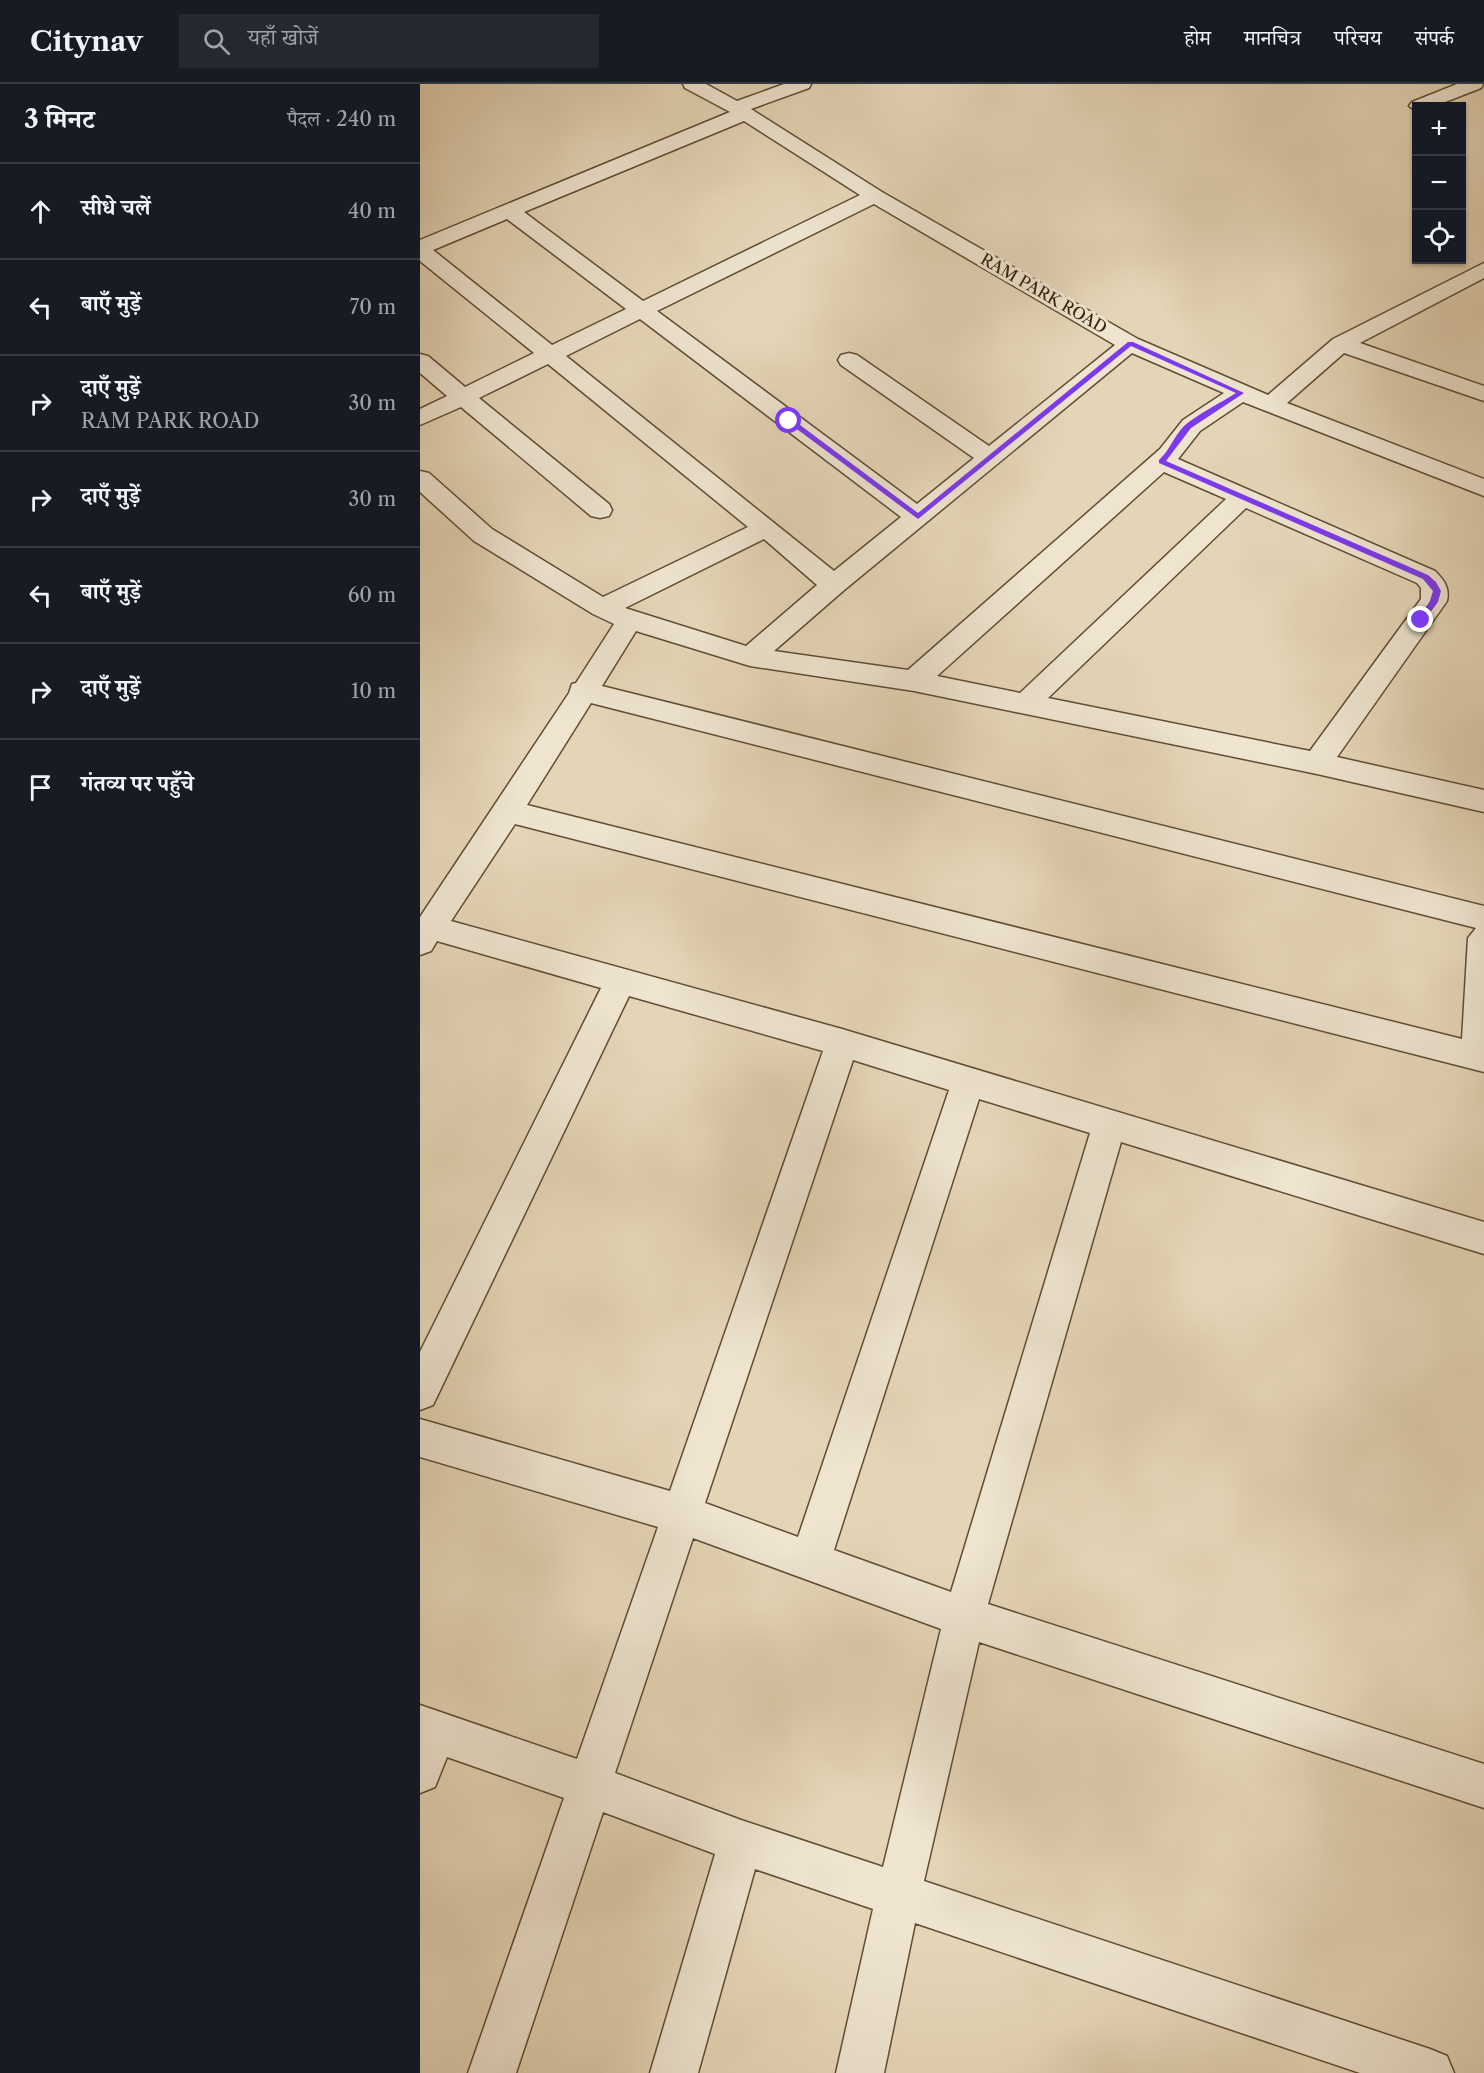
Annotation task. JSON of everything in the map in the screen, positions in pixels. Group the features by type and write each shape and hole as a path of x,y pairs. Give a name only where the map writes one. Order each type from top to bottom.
{"street":[{"name":"RAM PARK ROAD","path":"692,84 740,111 875,196 1130,344 1241,393 1484,488"},
{"path":"802,84 420,249 834,585"},
{"path":"1429,102 1474,84"},
{"path":"420,418 875,196"},
{"path":"509,211 918,517"},
{"path":"1271,405 1341,344 1484,269"},
{"path":"750,657 834,585 1130,344"},
{"path":"1341,344 1484,394"},
{"path":"849,360 990,458"},
{"path":"420,362 600,510"},
{"path":"915,681 1169,454 1188,426 1241,393"},
{"path":"1161,461 1426,577 1437,591 1434,602 1317,763"},
{"path":"420,479 483,536 602,608 630,620 750,657 915,681 1317,763 1484,801"},
{"path":"1025,704 1242,497"},
{"path":"602,608 766,528"},
{"path":"630,620 508,811 425,935 621,981 842,1043 1484,1238"},
{"path":"582,692 1484,918"},
{"path":"508,811 1480,1058 1484,938"},
{"path":"420,1392 621,981"},
{"path":"492,2073 842,1043"},
{"path":"810,1561 968,1081"},
{"path":"860,2073 964,1617 1109,1125"},
{"path":"420,1438 681,1514 964,1617 1484,1786"},
{"path":"420,1772 428,1729 589,1785 741,1842 1430,2073"},
{"path":"674,2073 741,1842"}],"route":[{"path":"789,421 918,517 1130,344 1241,393 1188,426 1169,454 1161,461 1426,577 1437,591 1434,602 1421,620"}]}
